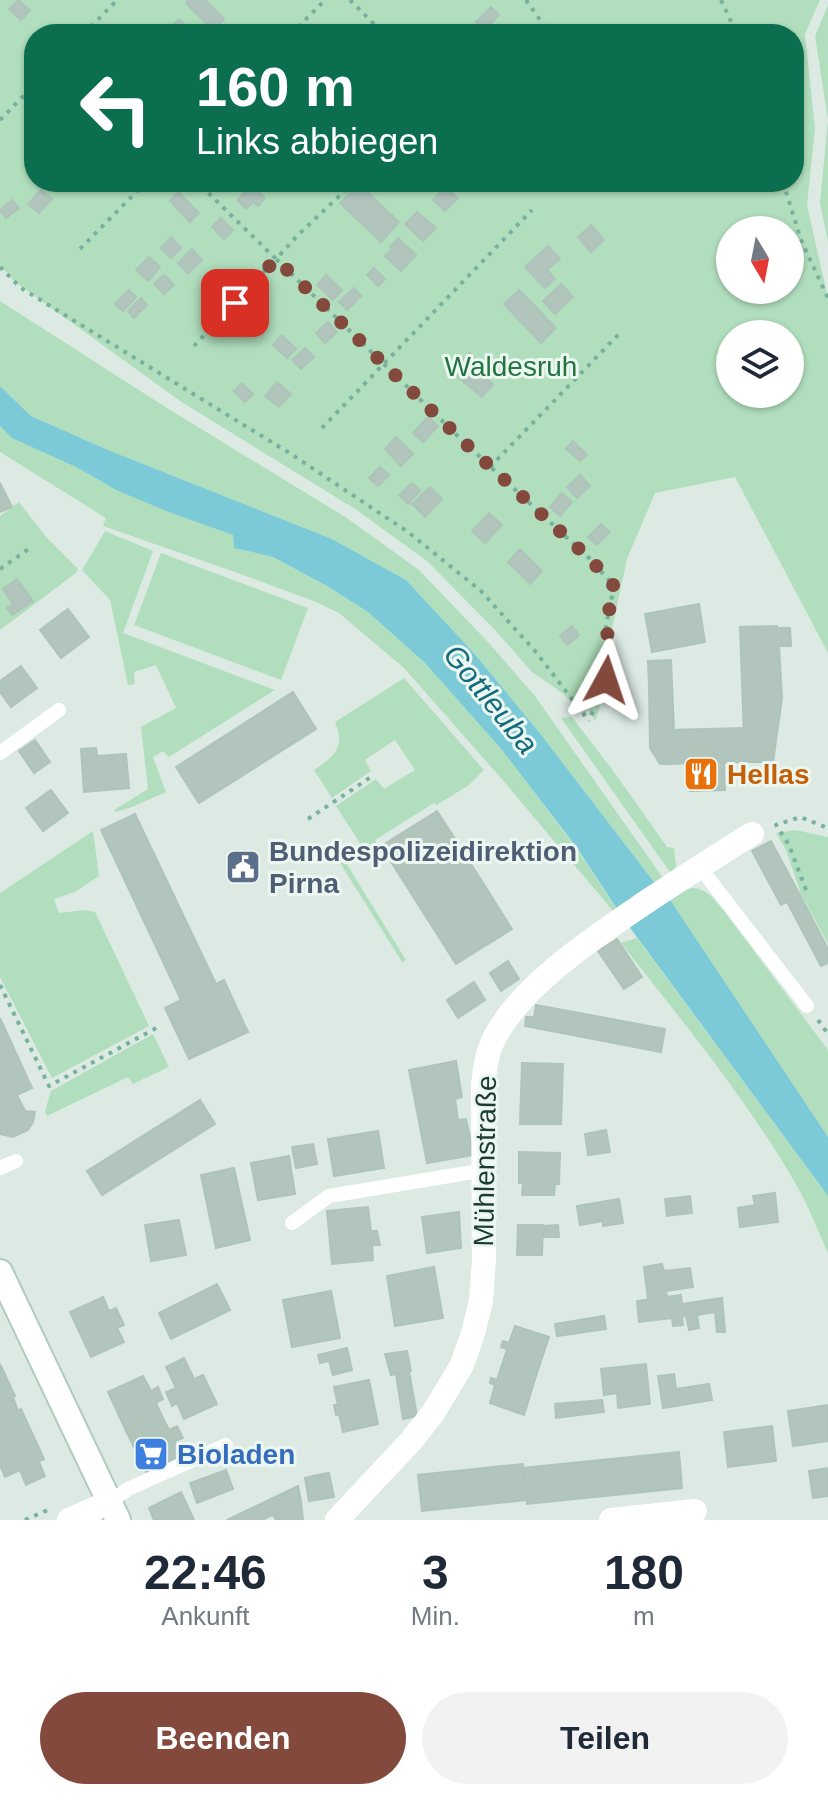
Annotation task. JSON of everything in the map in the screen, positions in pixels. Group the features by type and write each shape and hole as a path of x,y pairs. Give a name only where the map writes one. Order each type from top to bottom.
{"street":[{"name":"Mühlenstraße","path":"337,1520 433,1413 462,1365 473,1333 481,1301 484,1259 483,1085 492,1042 507,1019 564,961 699,866 752,834"},
{"path":"0,1272 114,1511 69,1520"},
{"path":"611,1520 695,1511"}],"lane":[{"path":"0,753 59,710"},
{"path":"699,866 807,1006"},
{"path":"0,1168 16,1161"},
{"path":"292,1223 329,1196 485,1170"},
{"path":"114,1511 128,1489 226,1445"}],"path":[{"path":"94,24 117,0"},
{"path":"301,24 325,0"},
{"path":"350,0 374,24"},
{"path":"526,0 543,24"},
{"path":"721,0 732,24"},
{"path":"0,120 24,95"},
{"path":"80,249 136,192"},
{"path":"0,267 21,288 291,454 408,532 481,591 535,651 589,721 606,680 611,655 606,626 614,586 591,560 490,467 207,192"},
{"path":"194,346 297,236 343,192"},
{"path":"786,192 801,240 828,298"},
{"path":"322,428 532,210"},
{"path":"490,467 619,334"},
{"path":"0,569 30,548"},
{"path":"308,819 374,775"},
{"path":"806,890 789,845 776,825 800,817 828,828"},
{"path":"0,985 49,1086 160,1026"}],"green space":[{"name":"Waldesruh","path":"0,0 820,0 805,34 815,129 807,205 828,298 828,653 735,477 655,493 627,559 612,629 616,659 595,721 588,709 585,713 532,672 427,561 355,509 180,401 14,281 0,265"},
{"path":"828,5 828,120 815,36"},
{"path":"828,120 828,242 820,203"},
{"path":"0,301 347,518 419,570 535,696 665,881 657,886 539,732 473,652 406,580 332,539 31,416 0,386"},
{"path":"0,426 13,438 78,468 116,490 233,535 234,548 273,557 368,612 425,663 502,750 577,849 616,908 613,911 404,668 339,613 103,526 106,518 0,452"},
{"path":"19,502 46,537 78,569 0,630 0,516"},
{"path":"105,531 153,551 123,633 275,690 169,757 163,751 153,757 166,792 116,812 114,810 148,789 141,727 176,708 156,665 134,672 135,684 128,685 110,600 82,570"},
{"path":"161,553 308,608 281,680 134,625"},
{"path":"404,678 484,770 469,785 375,840 377,844 346,863 406,960 402,962 337,858 360,843 336,806 376,779 384,789 415,770 395,740 365,760 371,771 332,798 314,770 336,750 339,738 335,722"},
{"path":"572,717 667,847 674,848 676,866 672,875 561,718"},
{"path":"795,830 828,837 828,944 801,894 786,850 776,833"},
{"path":"93,831 99,876 75,892 54,899 59,913 95,912 149,1026 52,1078 0,977 0,893"},
{"path":"692,888 714,899 828,1050 828,1137 669,898"},
{"path":"637,938 828,1196 828,1253 801,1194 757,1122 621,943"},
{"path":"153,1034 169,1067 133,1084 128,1077 47,1116 45,1111 51,1091"}],"water":[{"name":"Gottleuba","path":"0,386 31,416 332,539 406,580 473,652 539,732 657,886 619,912 577,848 502,750 425,663 368,612 273,557 234,548 233,535 116,490 78,468 12,438 0,426"},
{"path":"669,898 828,1137 828,1196 628,925"}],"building":[{"path":"18,0 30,10 21,20 9,9"},
{"path":"188,0 206,0 212,7 201,18 186,3"},
{"path":"212,7 224,19 219,24 207,24 201,18"},
{"path":"491,7 499,15 490,24 476,22"},
{"path":"39,192 52,199 39,213 28,204"},
{"path":"178,192 199,213 190,222 170,201"},
{"path":"244,192 259,192 265,198 258,206 253,202 246,209 237,200"},
{"path":"351,192 367,192 399,222 381,242 340,203"},
{"path":"440,192 451,192 458,198 445,211 433,200"},
{"path":"12,200 19,208 6,218 0,210"},
{"path":"417,212 436,228 423,241 405,224"},
{"path":"221,218 233,230 224,239 212,227"},
{"path":"591,225 604,240 591,252 578,237"},
{"path":"171,237 181,248 171,258 161,248"},
{"path":"398,238 416,255 401,271 385,256"},
{"path":"548,246 560,259 547,270 555,279 545,288 525,267"},
{"path":"192,249 202,260 188,274 178,263"},
{"path":"149,257 160,267 148,281 136,270"},
{"path":"374,268 385,279 378,286 367,275"},
{"path":"164,275 174,285 164,294 154,284"},
{"path":"326,275 342,290 333,300 317,285"},
{"path":"561,284 573,297 555,314 543,301"},
{"path":"354,288 361,296 347,310 339,302"},
{"path":"129,290 136,297 123,311 115,304"},
{"path":"519,290 556,328 541,343 504,304"},
{"path":"141,298 147,305 134,318 128,311"},
{"path":"328,322 337,332 325,343 316,333"},
{"path":"282,335 296,349 287,358 273,345"},
{"path":"305,348 314,357 301,369 292,360"},
{"path":"470,353 482,366 465,383 452,371"},
{"path":"478,370 493,385 482,397 465,383"},
{"path":"277,382 291,394 279,407 265,396"},
{"path":"242,383 253,394 245,402 234,391"},
{"path":"428,417 438,426 423,442 413,433"},
{"path":"396,437 413,454 401,466 385,449"},
{"path":"573,441 587,455 580,461 566,449"},
{"path":"380,467 389,475 378,486 369,478"},
{"path":"580,475 590,486 577,498 567,487"},
{"path":"0,483 12,507 0,512"},
{"path":"412,483 420,491 408,504 399,495"},
{"path":"430,487 442,499 425,517 412,504"},
{"path":"562,493 572,502 560,516 550,507"},
{"path":"489,513 502,525 485,543 472,531"},
{"path":"601,524 610,532 597,545 588,537"},
{"path":"520,549 542,571 530,584 508,562"},
{"path":"17,579 33,601 12,615 7,608 13,604 3,589"},
{"path":"699,604 705,642 652,652 645,614"},
{"path":"68,609 89,637 61,658 40,630"},
{"path":"572,626 579,635 567,645 560,636"},
{"path":"740,627 790,628 791,646 779,646 782,698 773,762 745,762"},
{"path":"671,660 672,684 649,685 648,661"},
{"path":"21,666 37,688 11,707 0,692 0,681"},
{"path":"672,684 674,730 669,730 670,764 660,764 650,748 649,685"},
{"path":"293,692 316,729 199,803 176,767"},
{"path":"744,728 745,762 724,763 725,790 690,791 689,763 670,764 669,730"},
{"path":"35,740 50,762 34,773 19,751"},
{"path":"96,748 97,756 126,754 129,788 84,792 81,749"},
{"path":"51,790 68,813 43,831 26,808"},
{"path":"437,811 459,845 435,860 479,930 447,950 381,846"},
{"path":"135,814 216,984 224,980 248,1032 189,1059 165,1008 181,1000 101,830"},
{"path":"771,841 800,895 781,905 752,851"},
{"path":"459,845 512,929 456,964 447,950 479,930 435,860"},
{"path":"800,895 828,949 828,963 821,966 787,902"},
{"path":"617,939 642,977 624,989 598,951"},
{"path":"508,961 519,979 501,991 490,973"},
{"path":"474,982 485,1000 458,1018 447,1000"},
{"path":"536,1005 665,1029 661,1052 525,1026 526,1017 534,1017"},
{"path":"0,1018 32,1088 17,1095 25,1111 35,1112 28,1130 13,1137 0,1134"},
{"path":"456,1061 462,1097 455,1099 458,1120 466,1119 474,1155 427,1163 409,1070"},
{"path":"522,1063 563,1064 561,1124 520,1124"},
{"path":"200,1100 215,1124 102,1195 87,1171"},
{"path":"606,1130 610,1152 588,1155 585,1134"},
{"path":"378,1131 384,1168 334,1176 328,1139"},
{"path":"313,1144 317,1164 296,1168 292,1147"},
{"path":"519,1152 560,1153 559,1184 555,1184 554,1195 522,1195"},
{"path":"289,1156 295,1194 258,1200 251,1163"},
{"path":"234,1168 250,1240 216,1248 201,1175"},
{"path":"775,1193 778,1222 740,1227 738,1208 755,1205 753,1196"},
{"path":"690,1196 692,1213 667,1216 665,1199"},
{"path":"619,1199 623,1223 603,1226 603,1221 580,1225 577,1206"},
{"path":"368,1207 371,1231 377,1231 380,1245 372,1245 373,1260 332,1264 327,1211"},
{"path":"459,1212 461,1248 427,1253 422,1217"},
{"path":"179,1220 186,1255 151,1261 145,1225"},
{"path":"518,1225 543,1225 542,1255 517,1255"},
{"path":"558,1225 559,1237 543,1237 543,1226"},
{"path":"662,1264 664,1271 690,1268 693,1287 666,1291 667,1296 648,1299 644,1267"},
{"path":"434,1267 443,1318 395,1326 387,1276"},
{"path":"217,1284 230,1310 171,1339 159,1313"},
{"path":"331,1291 340,1338 292,1347 283,1300"},
{"path":"681,1295 682,1304 722,1298 725,1332 717,1332 715,1312 697,1315 699,1328 689,1330 686,1316 682,1317 683,1325 673,1326 672,1318 639,1322 637,1301"},
{"path":"103,1297 109,1311 116,1308 124,1325 117,1328 124,1342 91,1357 70,1312"},
{"path":"604,1316 606,1329 557,1336 555,1324"},
{"path":"515,1326 549,1337 536,1376 502,1365 507,1349 501,1347 503,1341 509,1343"},
{"path":"347,1348 352,1370 333,1375 329,1361 320,1363 318,1355"},
{"path":"407,1351 411,1371 391,1375 385,1354"},
{"path":"184,1358 194,1379 203,1375 217,1404 184,1419 177,1403 172,1406 166,1392 176,1388 166,1367"},
{"path":"0,1364 15,1396 0,1403"},
{"path":"646,1364 650,1404 618,1408 617,1393 604,1395 601,1369"},
{"path":"502,1365 536,1376 524,1415 490,1403 495,1385 490,1383 491,1378 497,1380"},
{"path":"409,1371 417,1416 403,1419 396,1374"},
{"path":"674,1374 676,1389 709,1384 712,1400 663,1408 658,1376"},
{"path":"143,1376 151,1391 158,1387 163,1399 156,1403 162,1416 127,1433 108,1392"},
{"path":"369,1380 378,1424 343,1432 334,1405 338,1405 334,1387"},
{"path":"13,1397 18,1411 0,1419 0,1403"},
{"path":"602,1400 604,1412 556,1418 555,1404"},
{"path":"828,1405 828,1441 793,1446 788,1411"},
{"path":"21,1409 44,1459 5,1477 0,1465 0,1419"},
{"path":"162,1416 169,1430 177,1426 183,1438 175,1441 182,1455 146,1472 127,1433"},
{"path":"772,1426 776,1461 728,1467 724,1432"},
{"path":"679,1452 682,1488 527,1504 523,1468"},
{"path":"39,1462 45,1476 26,1485 20,1470"},
{"path":"523,1464 526,1500 422,1511 418,1475"},
{"path":"828,1468 828,1496 813,1498 809,1471"},
{"path":"226,1470 233,1489 197,1503 190,1483"},
{"path":"329,1473 334,1497 321,1499 317,1475"},
{"path":"317,1475 321,1499 309,1501 305,1478"},
{"path":"298,1486 301,1501 262,1520 227,1520"},
{"path":"181,1492 194,1520 154,1520 149,1508"},
{"path":"301,1501 303,1520 276,1520 273,1515"}],"place":[{"name":"Hellas","path":"701,774"},
{"name":"Bundespolizeidirektion Pirna","path":"243,867"},
{"name":"Bioladen","path":"151,1454"}],"route":[{"path":"235,303 276,259 467,445 591,560 614,586 606,626 611,655 606,680"}]}
